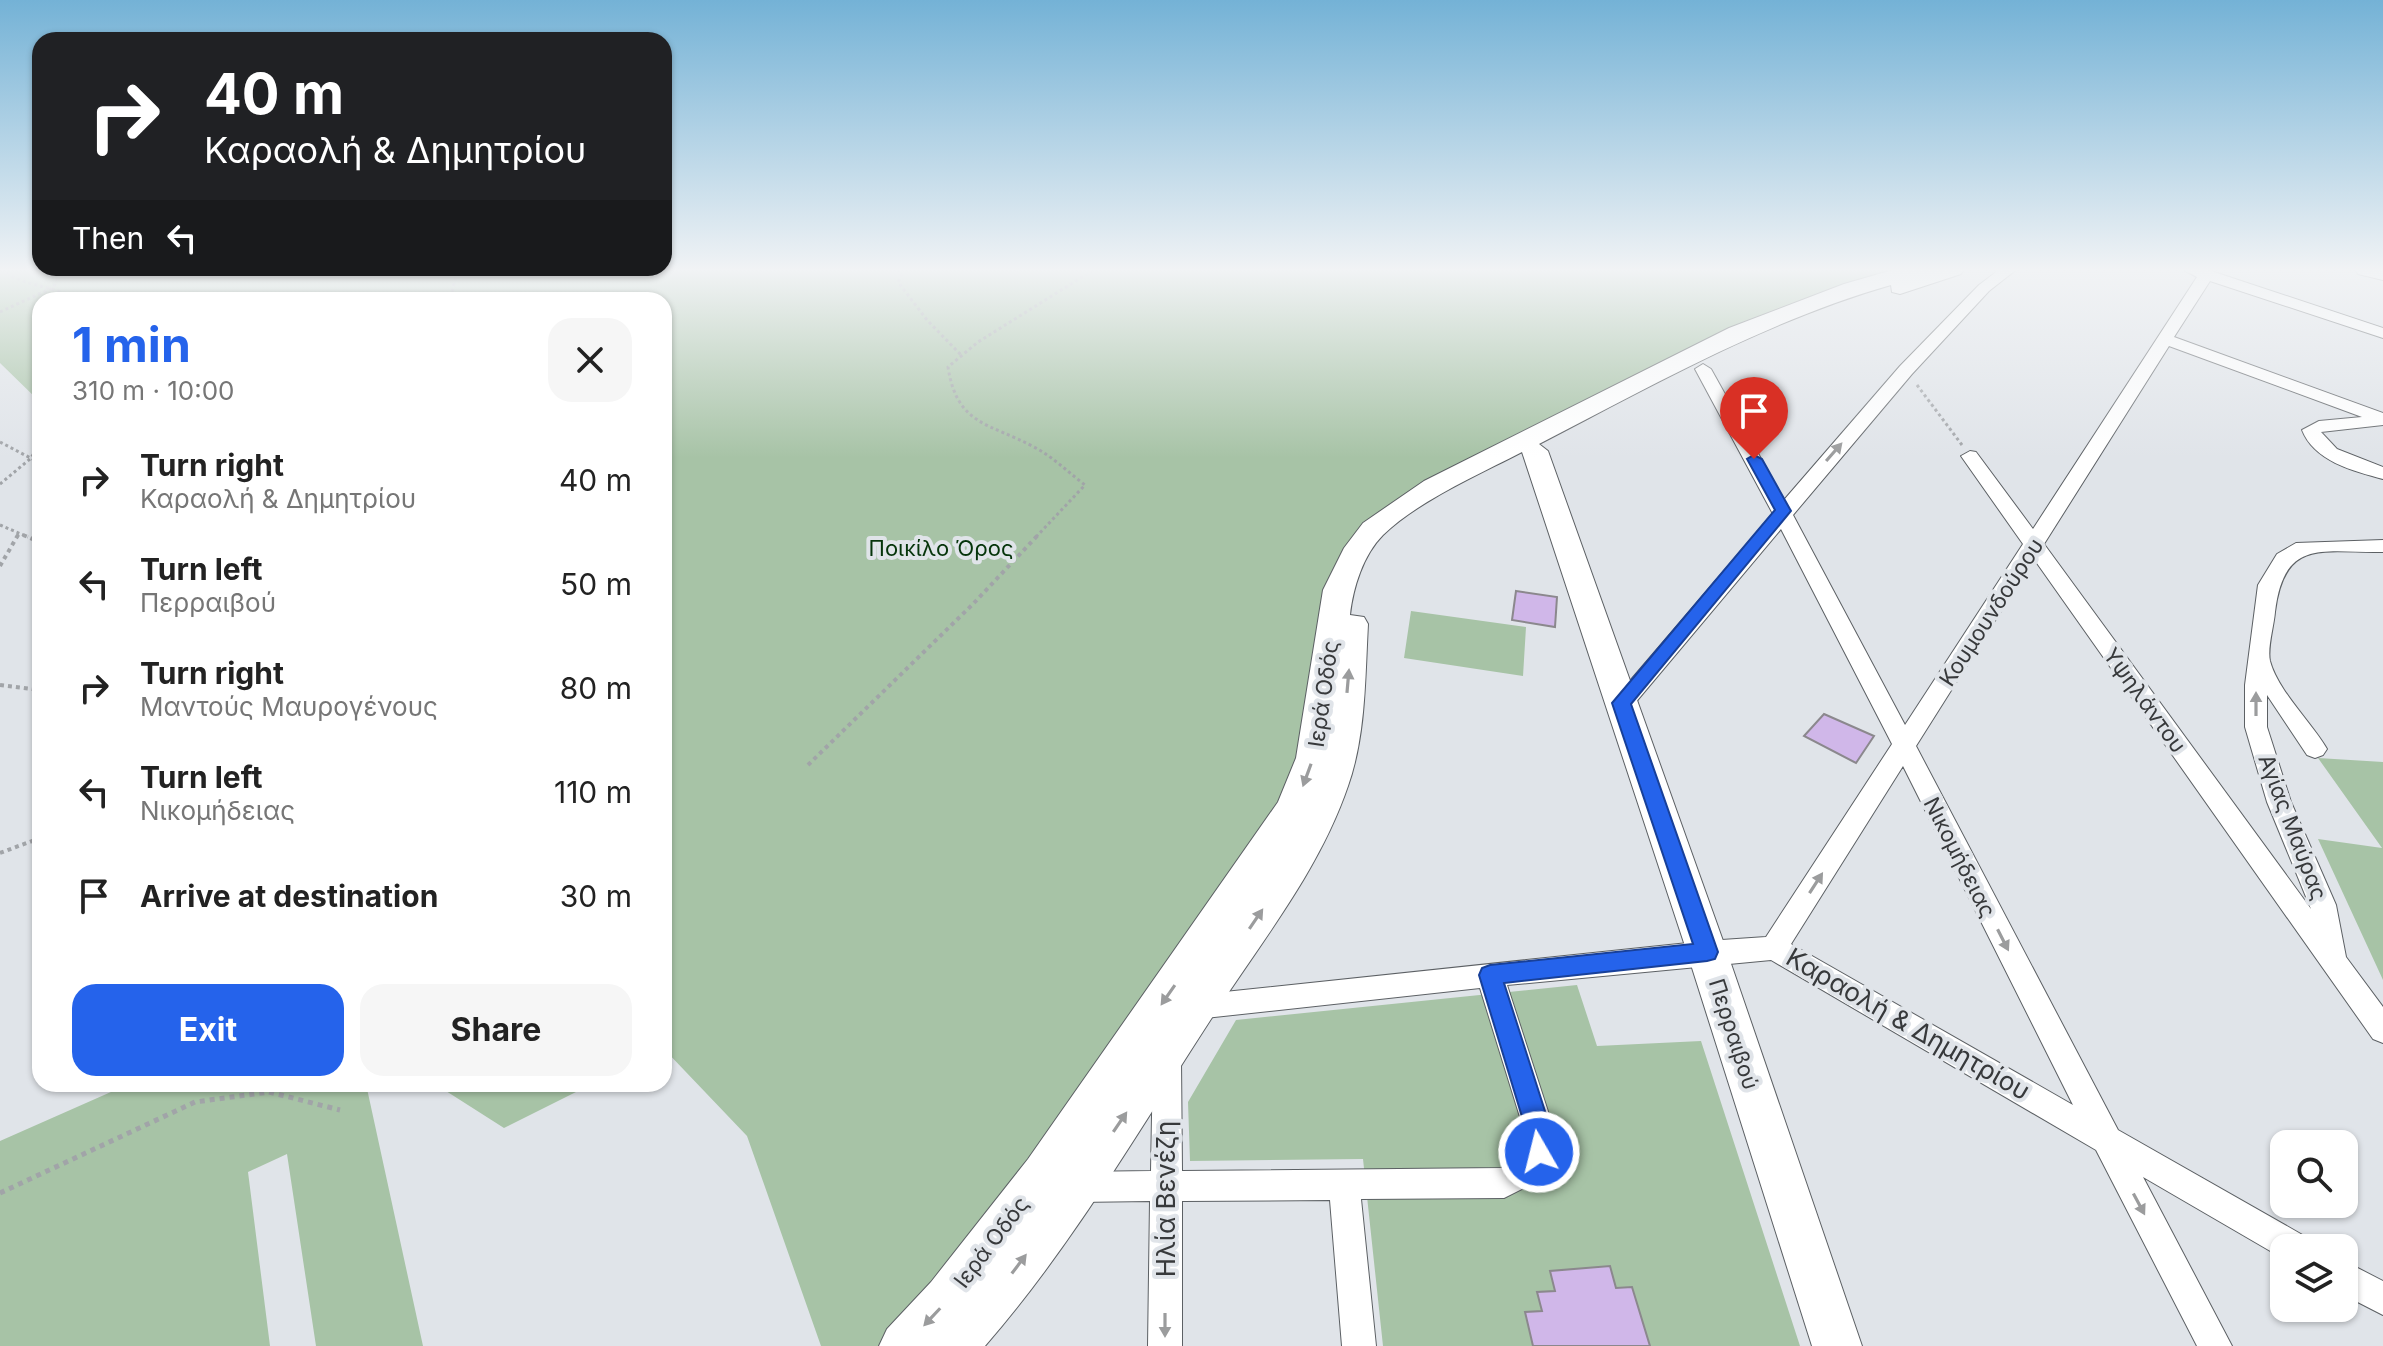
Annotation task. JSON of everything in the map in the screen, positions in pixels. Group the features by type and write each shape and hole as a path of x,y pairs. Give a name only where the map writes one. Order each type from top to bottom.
{"main road":[{"name":"Ιερά Οδός","path":"904,1346 948,1299 1044,1174 1294,807 1313,758 1338,590 1358,548 1373,529 1434,487 1740,332"},
{"name":"Ιερά Οδός","path":"953,1346 977,1320 1077,1187 1294,860 1330,788 1342,744 1358,594 1377,551 1391,535 1428,508 1535,451 1703,369 1788,332"},
{"name":"Περραιβού","path":"1535,451 1707,952 1837,1346"}],"street":[{"path":"1622,703 1783,511 1942,332"},
{"name":"Κουμουνδούρου","path":"1774,948 2035,546 2168,332"},
{"path":"2165,339 2383,420"},
{"name":"Νικομήδειας","path":"1703,369 1783,511 2102,1135 2215,1346"},
{"path":"2383,420 2319,426 2311,430 2316,443 2330,453 2383,473"},
{"name":"Υψηλάντου","path":"1970,456 2383,1030"},
{"name":"Αγίας Μαύρας","path":"2336,964 2323,905 2279,802 2261,748 2255,707 2259,660 2268,585 2284,558 2303,547 2340,544 2383,546"},
{"path":"2259,660 2290,716 2315,749"},
{"name":"Καραολή & Δημητρίου","path":"1196,1007 1707,952 1774,948 2271,1234"},
{"path":"1077,1187 1504,1183 1526,1172 1539,1152 1539,1130 1490,975"},
{"name":"Ηλία Βενέζη","path":"1165,1346 1167,1051"},
{"path":"1344,1185 1359,1346"},
{"path":"2358,1285 2383,1299"}],"path":[{"path":"939,332 962,356"},
{"path":"808,765 973,604 1085,485 1036,448 973,420 950,391 948,367 994,332"},
{"path":"1906,370 1970,456"},
{"path":"0,442 30,459"},
{"path":"0,484 32,456"},
{"path":"0,525 32,539"},
{"path":"0,566 19,533"},
{"path":"0,685 32,689"},
{"path":"0,853 32,841"},
{"path":"0,1193 195,1102 269,1092 340,1110"}],"green space":[{"name":"Ποικίλο Όρος","path":"0,332 32,332 32,394 0,363"},
{"name":"Ποικίλο Όρος","path":"672,332 1757,332 1370,527 1285,798 1023,1182 880,1346 821,1346 747,1136 672,1057"},
{"path":"1411,611 1526,627 1523,676 1404,658"},
{"path":"2318,758 2383,762 2383,980 2318,839 2382,848"},
{"path":"1577,985 1597,1046 1701,1041 1800,1346 1383,1346 1363,1159 1190,1161 1188,1102 1236,1020"},
{"path":"111,1092 368,1092 423,1346 316,1346 287,1154 248,1172 270,1346 0,1346 0,1141"},
{"path":"448,1092 576,1092 504,1128"}],"building":[{"path":"1516,591 1557,597 1555,627 1512,620"},
{"path":"1824,714 1874,736 1856,763 1804,736"},
{"path":"1610,1266 1616,1288 1632,1287 1650,1346 1533,1346 1525,1312 1542,1311 1537,1292 1555,1291 1550,1271"}],"route":[{"path":"1539,1152 1539,1130 1490,975 1707,952 1622,703 1783,511 1754,459"}]}
